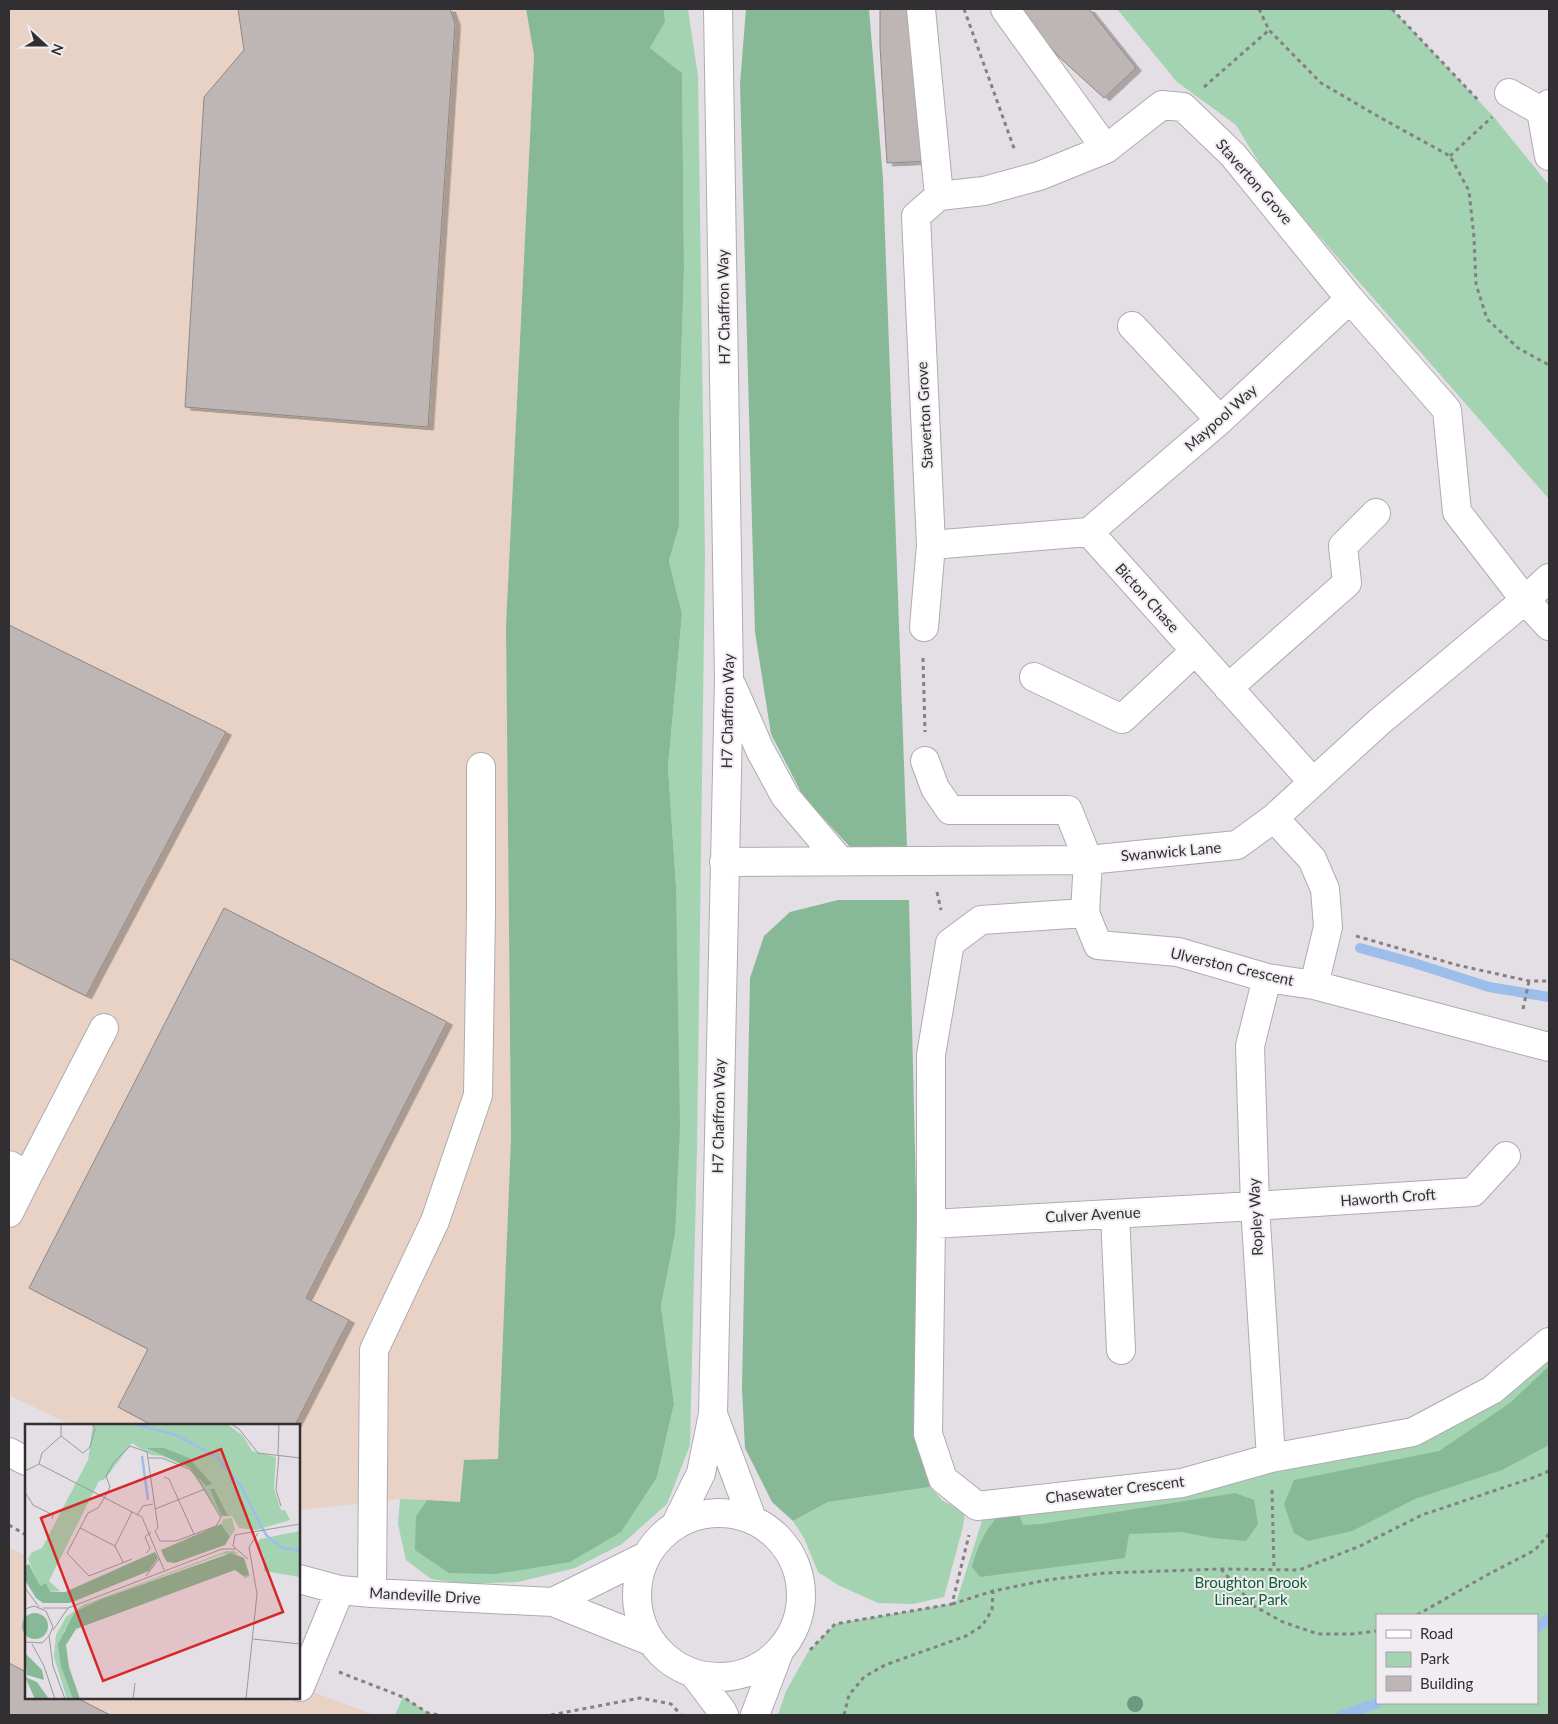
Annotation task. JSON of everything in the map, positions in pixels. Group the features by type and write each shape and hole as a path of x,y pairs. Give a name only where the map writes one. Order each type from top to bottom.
{"street":[{"name":"H7 Chaffron Way","path":"675,1526 701,1473 713,1414 729,680 718,9"},
{"path":"921,9 940,196 984,191 1026,180 1106,149 1162,105 1182,107"},
{"path":"1005,9 1106,149"},
{"path":"1509,93 1545,107 1548,156"},
{"name":"Staverton Grove","path":"1182,107 1233,155 1350,299 1447,410 1457,512 1526,600"},
{"name":"Staverton Grove","path":"924,627 930,545 916,216 940,196"},
{"name":"Maypool Way","path":"1089,532 1220,420 1350,299"},
{"path":"1132,326 1220,420"},
{"path":"1228,688 1347,583 1343,546 1376,513"},
{"path":"930,545 1089,532"},
{"name":"Bicton Chase","path":"1089,532 1312,781"},
{"name":"Swanwick Lane","path":"724,862 1088,860 1237,846 1274,818 1312,781 1379,722 1526,600 1549,578"},
{"path":"1526,600 1549,626"},
{"path":"1034,677 1122,719 1195,651"},
{"path":"729,680 760,750 785,796 840,861"},
{"path":"926,761 934,788 950,810 1068,810 1088,860 1085,913 981,920 950,943 931,1055 928,1434 943,1479 977,1506"},
{"path":"372,1594 374,1350 435,1221 478,1095 481,767"},
{"path":"1274,818 1312,859 1325,889 1328,928 1314,985"},
{"name":"Ulverston Crescent","path":"1085,913 1098,945 1178,952 1267,978 1314,985 1549,1047"},
{"name":"Ropley Way","path":"1267,978 1250,1046 1255,1206 1271,1458"},
{"path":"9,1213 18,1170 104,1028"},
{"name":"Haworth Croft","path":"1255,1206 1473,1192 1506,1156"},
{"name":"Culver Avenue","path":"931,1224 1255,1206"},
{"path":"1115,1214 1121,1350"},
{"name":"Chasewater Crescent","path":"977,1506 1182,1483 1271,1458 1413,1432 1492,1390 1549,1342"},
{"name":"H7 Chaffron Way","path":"713,1414 752,1519"},
{"path":"9,1452 25,1460"},
{"path":"712,1513 732,1514 752,1519 771,1531 786,1547 797,1568 802,1590 800,1612 792,1634 779,1652 761,1667 740,1675 717,1678 694,1674 669,1661 650,1641 640,1621 637,1599 639,1577 646,1556 663,1534 675,1526 693,1517 712,1513"},
{"name":"Mandeville Drive","path":"553,1602 646,1556"},
{"name":"Mandeville Drive","path":"300,1579 340,1590 372,1594 553,1602 650,1641"},
{"path":"300,1687 340,1590"},
{"path":"755,1715 779,1652"},
{"path":"694,1674 724,1715"}],"path":[{"path":"964,9 1026,180"},
{"path":"1259,9 1269,30 1321,83 1450,156 1470,191 1476,284 1487,319 1518,348 1549,365"},
{"path":"1392,9 1480,101"},
{"path":"1182,107 1269,30"},
{"path":"1450,156 1493,116 1509,93"},
{"path":"924,627 926,761"},
{"path":"1328,928 1457,966 1529,981 1549,981"},
{"path":"1271,1458 1274,1570"},
{"path":"808,1652 835,1624 952,1604 993,1591 1047,1580 1105,1573 1220,1569 1299,1570 1360,1546 1422,1515 1549,1471"},
{"path":"952,1604 977,1506"},
{"path":"9,1525 25,1534"},
{"path":"1419,1614 1535,1550 1549,1534"},
{"path":"1220,1569 1254,1606 1283,1622 1318,1634 1352,1634 1376,1631"},
{"path":"844,1715 849,1695 864,1677 885,1665 966,1636 982,1626 992,1610 993,1591"},
{"path":"311,1662 403,1697 428,1713 439,1715"},
{"path":"551,1715 640,1698 671,1704 681,1715"}],"shaded area":[{"path":"9,9 526,9 534,55 506,625 511,1138 498,1460 464,1460 460,1502 400,1499 300,1510 300,1424 69,1424 9,1395"},
{"path":"9,1547 25,1555 25,1699 300,1699 300,1687 375,1715 9,1715"}],"green space":[{"path":"526,9 664,9 665,22 650,48 682,73 684,268 679,427 679,526 669,561 682,614 668,767 676,887 680,1127 675,1234 661,1306 674,1404 657,1477 621,1532 570,1562 495,1574 449,1573 415,1550 416,1516 427,1500 460,1502 464,1460 498,1459 511,1138 506,625 534,55"},
{"path":"664,9 688,9 698,76 705,556 697,1148 690,1445 667,1504 622,1544 575,1568 518,1582 465,1584 431,1579 406,1560 398,1524 400,1499 427,1500 416,1516 657,1477 674,1404 661,1306 675,1234 676,887 668,767 682,614 669,561 679,526 679,427 684,268 682,73 650,48 665,22"},
{"path":"746,9 869,9 883,179 907,848 850,847 803,796 771,734 755,632 740,84"},
{"path":"1117,9 1392,9 1493,116 1549,185 1549,499 1269,179 1236,125 1177,82"},
{"path":"838,900 909,900 922,1446 930,1487 828,1502 793,1521 772,1502 745,1448 742,1389 750,978 764,936 790,912"},
{"name":"Broughton Brook Linear Park","path":"1549,1356 1549,1715 778,1715 786,1691 808,1652 835,1624 956,1603 986,1508 1417,1442"},
{"path":"1549,1366 1549,1445 1502,1470 1415,1499 1352,1531 1308,1541 1294,1533 1284,1504 1294,1480 1439,1451 1510,1403"},
{"path":"930,1487 942,1500 965,1513 944,1597 913,1604 878,1603 838,1585 818,1572 804,1538 793,1521 828,1502"},
{"path":"1235,1493 1254,1500 1258,1524 1246,1541 1213,1538 1182,1532 1129,1534 1125,1558 980,1577 972,1567 983,1537 1003,1511 1018,1512 1023,1525 1041,1524"},
{"path":"403,1697 428,1713 439,1715 395,1715"}],"building":[{"path":"238,9 450,9 455,23 428,427 185,407 204,97 244,50"},
{"path":"880,9 914,9 931,161 887,163 880,46"},
{"path":"1019,9 1089,9 1136,68 1104,98 1058,56"},
{"path":"9,625 226,732 86,996 9,958"},
{"path":"224,908 447,1022 306,1298 349,1320 296,1424 150,1424 118,1407 148,1349 29,1288"},
{"path":"9,1663 25,1671 25,1699 79,1699 110,1715 9,1715"}],"waterway":[{"path":"1360,948 1489,987 1549,997"},
{"path":"1538,1627 1549,1618"},
{"path":"1342,1715 1376,1704"}]}
